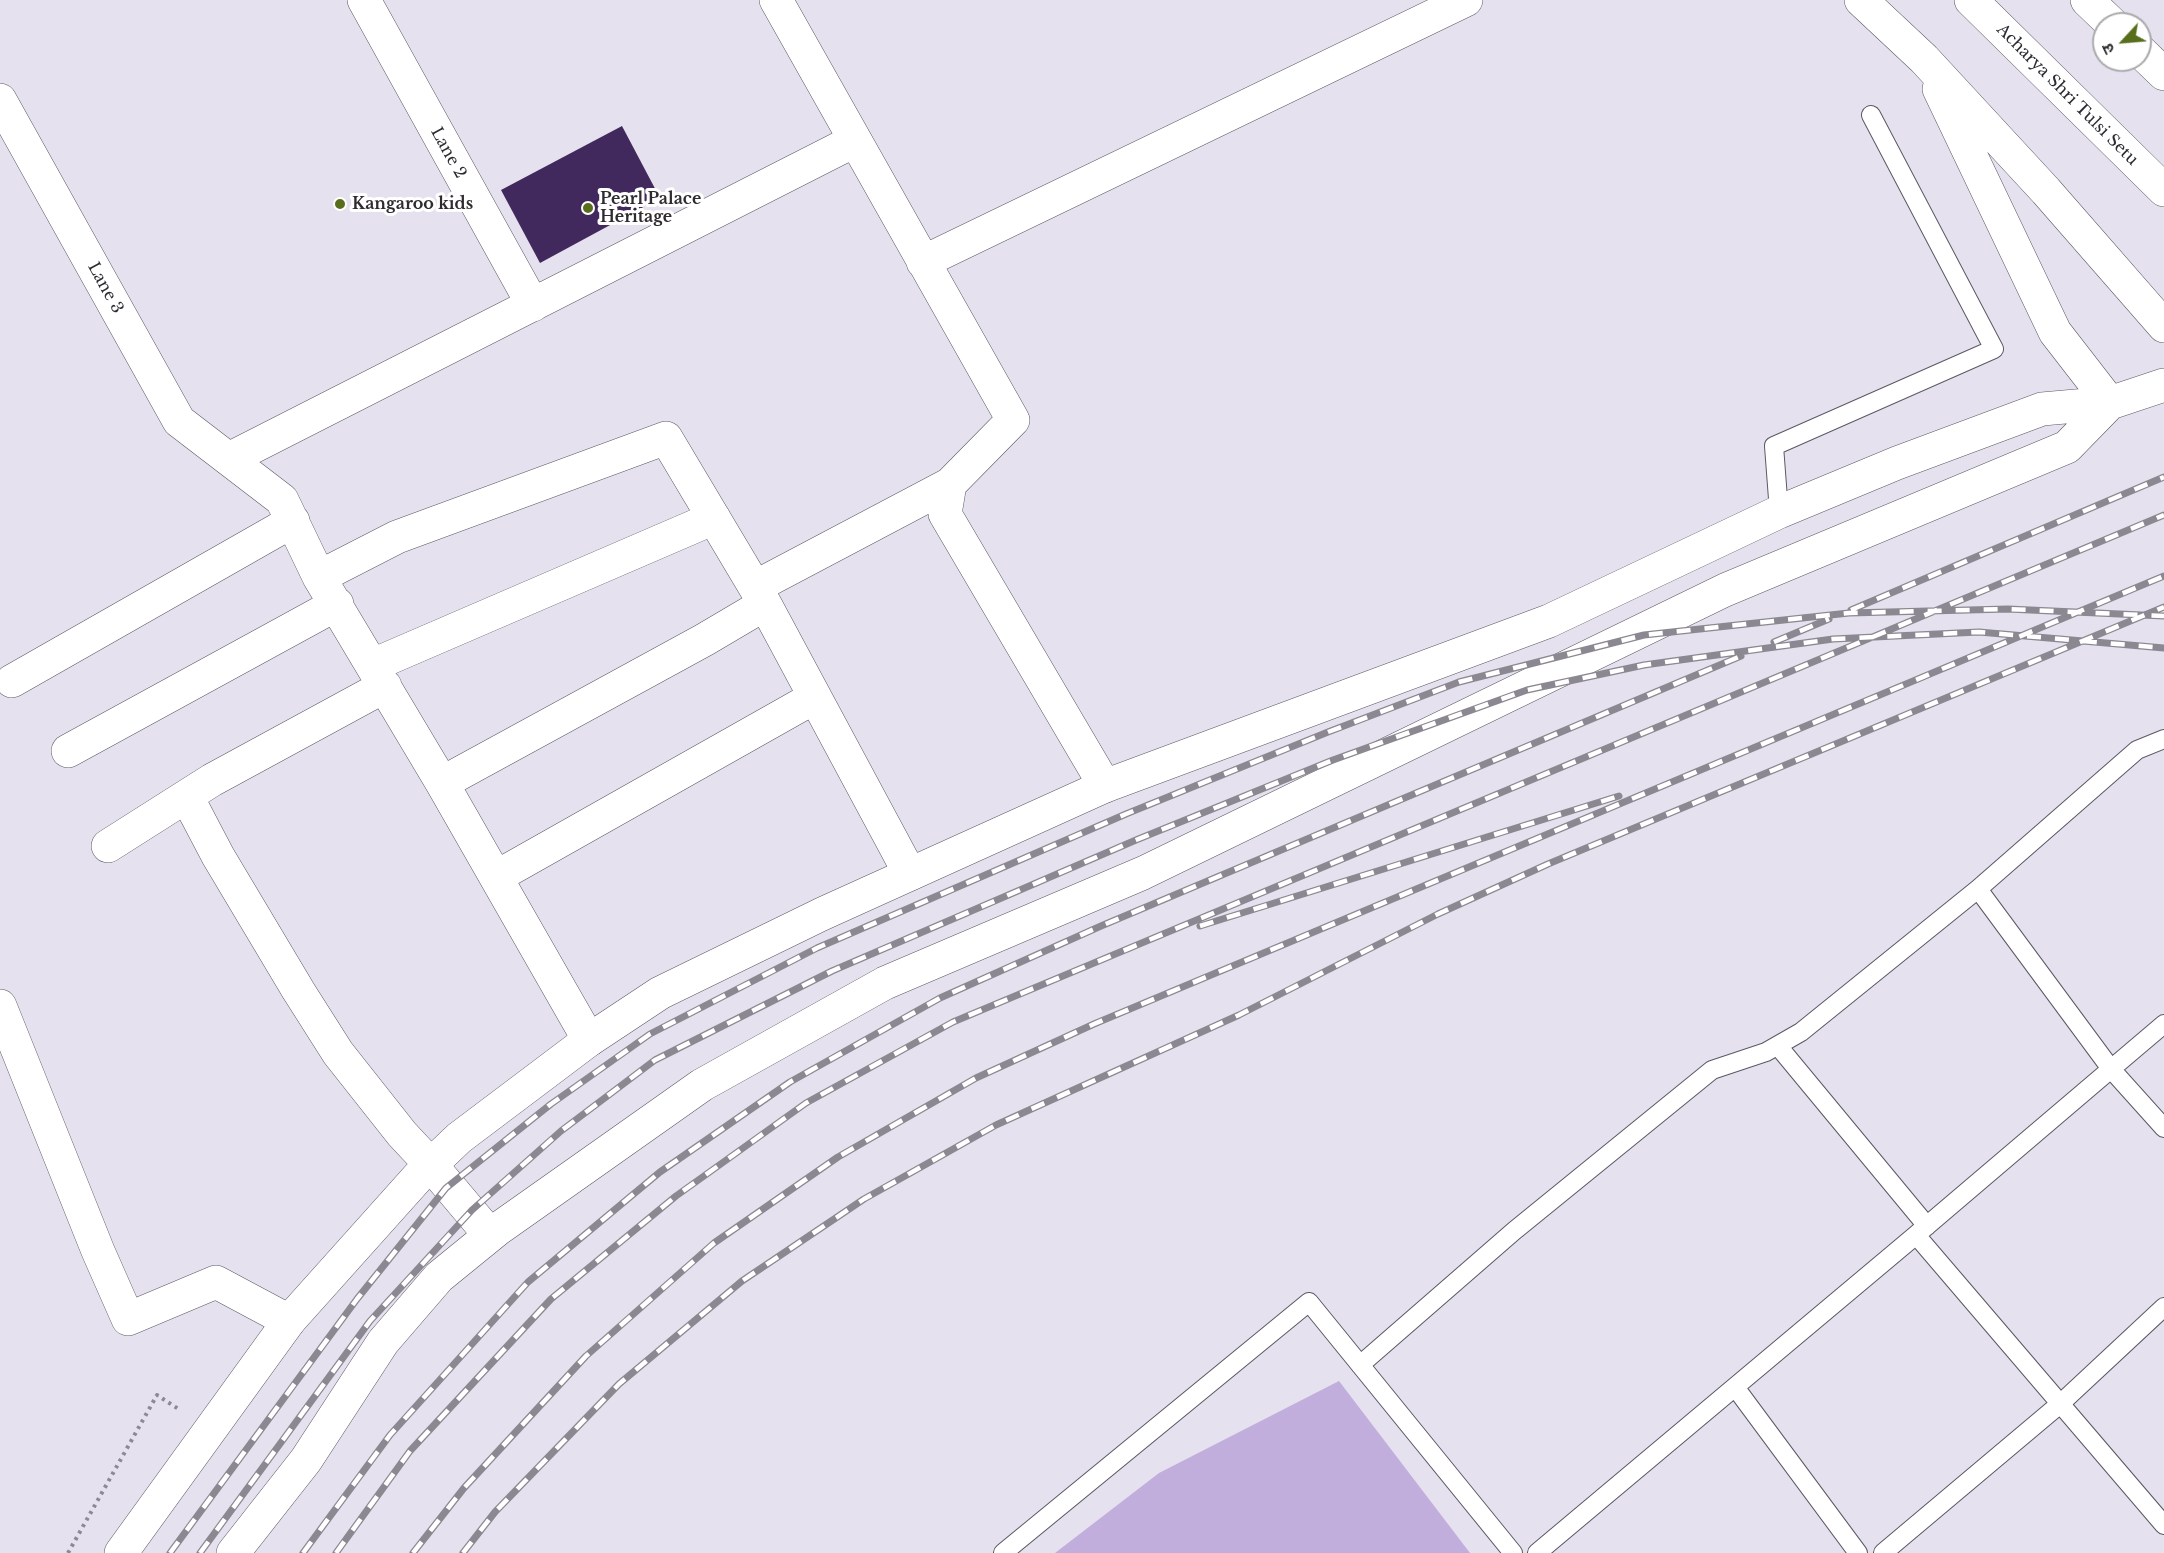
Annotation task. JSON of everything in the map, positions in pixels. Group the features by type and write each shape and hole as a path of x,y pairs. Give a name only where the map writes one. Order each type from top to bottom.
{"main road":[{"name":"Lane 2","path":"364,0 533,305"},
{"path":"442,783 704,640 760,595 950,484 1013,420 854,141 777,0"},
{"path":"924,262 1466,0"},
{"path":"1862,0 1924,59 2046,191 2164,326"},
{"name":"Acharya Shri Tulsi Setu","path":"1971,0 2164,190"},
{"path":"2087,0 2100,12"},
{"path":"1924,59 2055,332 2109,403"},
{"path":"2152,62 2164,74"},
{"name":"Lane 3","path":"0,100 179,421 282,500 328,590 589,1040"},
{"path":"229,459 854,141"},
{"path":"121,1553 289,1321 411,1185 459,1138 589,1040 660,993 822,914 1104,786 1549,621 1779,512 1897,463 2042,409 2109,403 2164,385"},
{"path":"232,1553 306,1460 382,1342 439,1277 490,1235 702,1084 885,983 1143,873 1725,590 2067,447 2109,403"},
{"path":"68,751 328,590 397,537 666,438 760,595 910,874"},
{"path":"950,484 945,514 1104,786"},
{"path":"108,846 379,676 714,518"},
{"path":"12,681 293,521"},
{"path":"496,877 815,697"},
{"path":"187,797 224,866 338,1053 402,1134 490,1235"},
{"path":"0,1006 98,1251 128,1319 216,1282 289,1321"}],"lane":[{"path":"1779,512 1774,446 1994,349 1871,115"},
{"path":"1360,1365 1514,1231 1712,1070 1766,1052 1801,1032 1978,889 2137,750 2164,739"},
{"path":"1978,889 2111,1069 2164,1128"},
{"path":"1537,1553 1922,1231 2164,1024"},
{"path":"1778,1046 2060,1404 2164,1525"},
{"path":"1003,1553 1309,1302 1513,1553"},
{"path":"1883,1553 2060,1404 2164,1307"},
{"path":"1735,1387 1858,1553"}],"path":[{"path":"68,1553 157,1395 210,1431"}],"shaded area":[{"path":"1339,1381 1470,1553 1055,1553 1159,1473"}],"building":[{"path":"622,126 660,198 540,263 501,190"}],"railway":[{"path":"1851,610 2164,477"},
{"path":"336,1553 410,1451 551,1299 676,1196 806,1103 953,1022 2164,515"},
{"path":"413,1553 464,1488 586,1356 714,1243 838,1157 976,1078 1094,1024 2164,576"},
{"path":"463,1553 495,1512 619,1384 742,1281 864,1199 996,1125 1239,1015 1438,914 1548,864 2164,607"},
{"path":"170,1553 357,1299 446,1188 551,1104 650,1034 817,948 1126,814 1459,682 1644,635 1849,613 2008,609 2164,616"},
{"path":"1774,642 1829,619"},
{"path":"200,1553 370,1321 472,1210 561,1131 655,1060 832,971 1136,840 1333,760 1527,690 1644,665 1833,639 1979,632 2164,648"},
{"path":"303,1553 390,1435 528,1282 660,1172 790,1082 940,998 1101,926 1741,656"},
{"path":"1200,926 1619,796"}],"place":[{"name":"Kangaroo kids","path":"340,204"},
{"name":"Pearl Palace Heritage","path":"588,208"}]}
